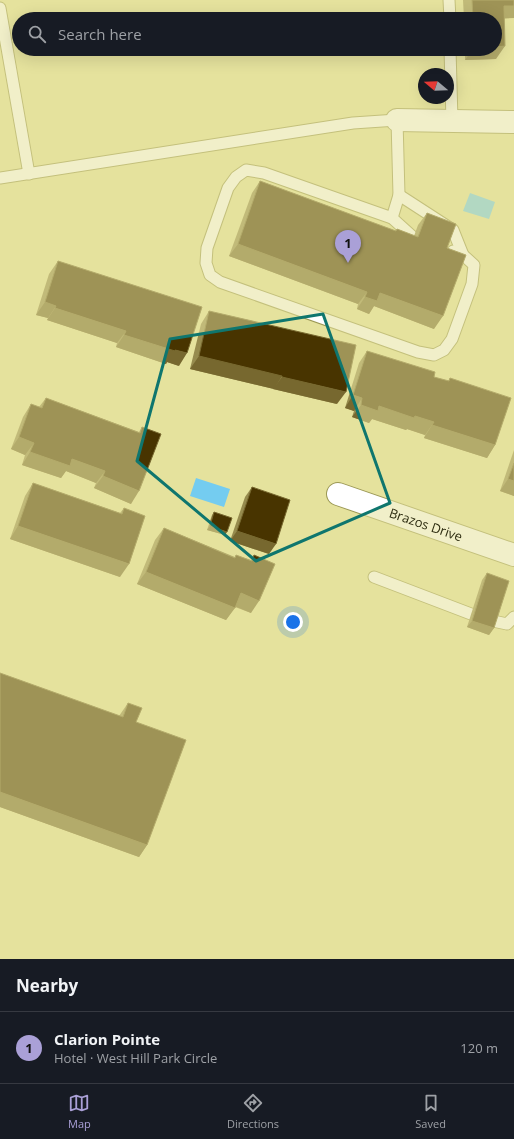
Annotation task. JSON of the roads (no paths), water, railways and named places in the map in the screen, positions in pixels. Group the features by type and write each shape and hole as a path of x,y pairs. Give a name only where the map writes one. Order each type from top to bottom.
{"street":[{"path":"397,120 514,122"},
{"name":"Brazos Drive","path":"338,494 514,555"}],"lane":[{"path":"450,0 450,12"},
{"path":"0,8 29,174"},
{"path":"450,56 452,121"},
{"path":"0,178 353,123 397,120 400,195 392,218"},
{"path":"413,237 392,218 264,173 246,170 236,177 228,188 207,248 206,263 210,275 220,282 418,352 434,355 444,350 452,339 472,284 474,265 463,255 443,247"},
{"path":"400,195 453,230 463,255"},
{"path":"374,577 471,614"},
{"path":"493,621 507,624 514,617"}],"water":[{"path":"470,193 495,202 489,219 463,211"},
{"path":"196,478 230,489 224,507 190,496"}],"place":[{"name":"Clarion Pointe","path":"348,263"}]}
